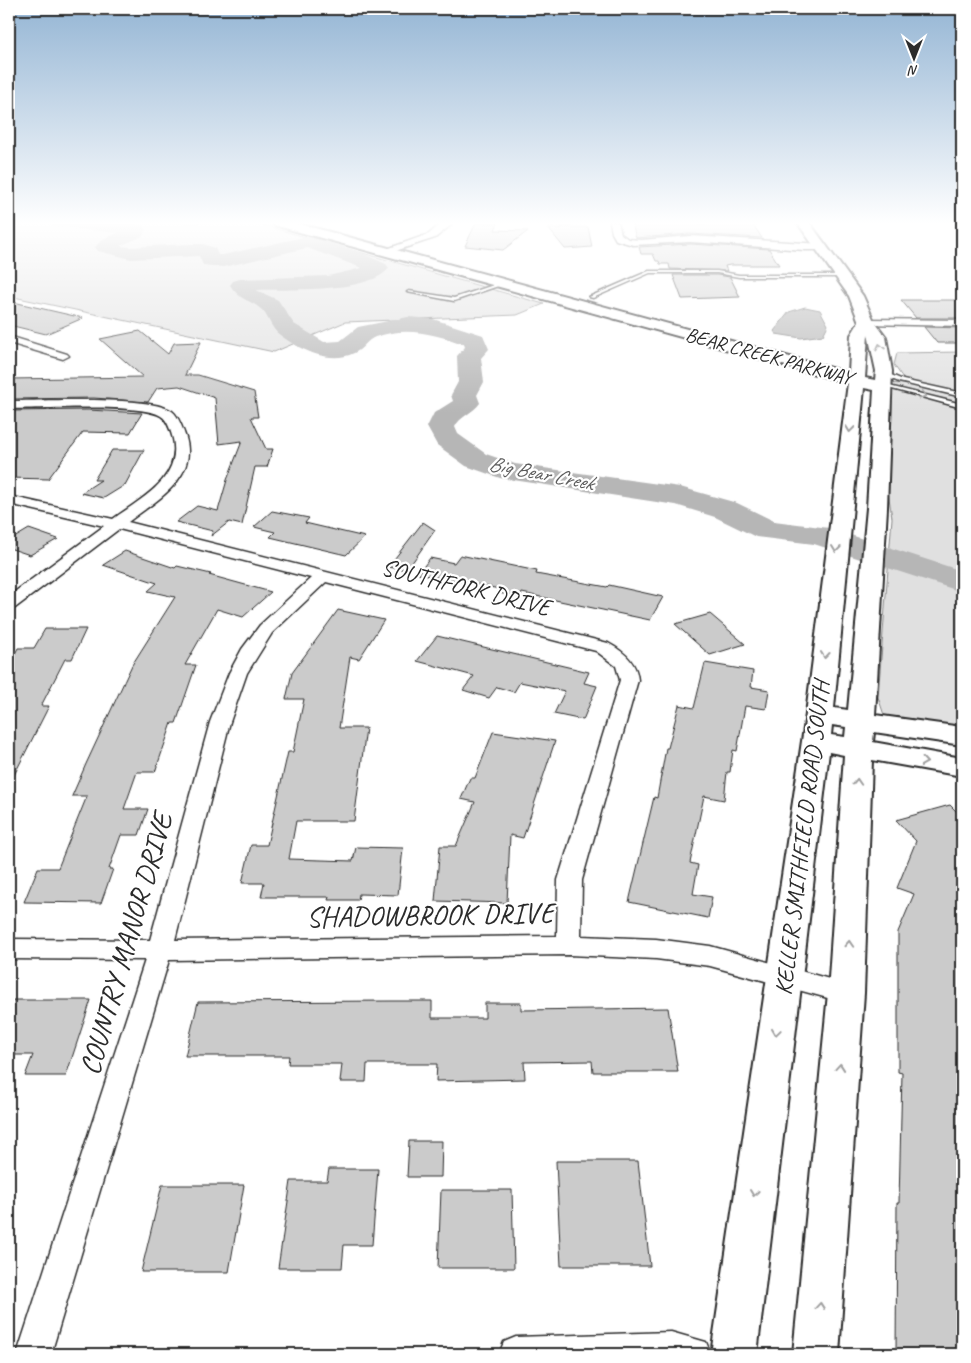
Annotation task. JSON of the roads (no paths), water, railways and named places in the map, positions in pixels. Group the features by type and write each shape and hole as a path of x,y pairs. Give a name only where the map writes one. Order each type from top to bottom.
{"main road":[{"name":"BEAR CREEK PARKWAY","path":"517,286 584,300 883,382"},
{"name":"BEAR CREEK PARKWAY","path":"541,286 584,300"},
{"name":"KELLER SMITHFIELD ROAD SOUTH","path":"816,1354 846,993 860,735 877,508 883,382 882,351 878,336 867,322 861,306 849,286"},
{"name":"KELLER SMITHFIELD ROAD SOUTH","path":"734,1354 818,727 857,374 859,336 867,322"},
{"path":"818,727 860,735 962,768"},
{"path":"860,735 962,736"}],"street":[{"path":"867,322 962,323"},
{"path":"9,340 63,356"},
{"path":"9,406 134,405 151,408 169,415 182,443 181,465 170,483 9,604"},
{"name":"SOUTHFORK DRIVE","path":"9,500 117,524 602,647 616,655 625,665 629,673 629,680 570,880 570,944"},
{"name":"COUNTRY MANOR DRIVE","path":"34,1354 160,950 220,722 238,673 251,649 266,629 322,577"},
{"name":"SHADOWBROOK DRIVE","path":"9,949 160,950 570,944 656,949 710,956 846,993"},
{"path":"516,1354 671,1349 694,1354"}],"lane":[{"path":"409,292 454,300 497,286"},
{"path":"584,300 618,286"},
{"path":"883,382 900,381 962,395"},
{"path":"883,382 962,406 955,413"}],"waterway":[{"name":"Big Bear Creek","path":"241,286 248,294 270,305 286,329 320,349 346,348 366,332 408,324 433,326 475,340 477,349 469,356 471,382 464,395 467,403 444,419 441,427 447,439 476,460 510,472 680,496 726,510 767,530 818,535 962,582"}]}
